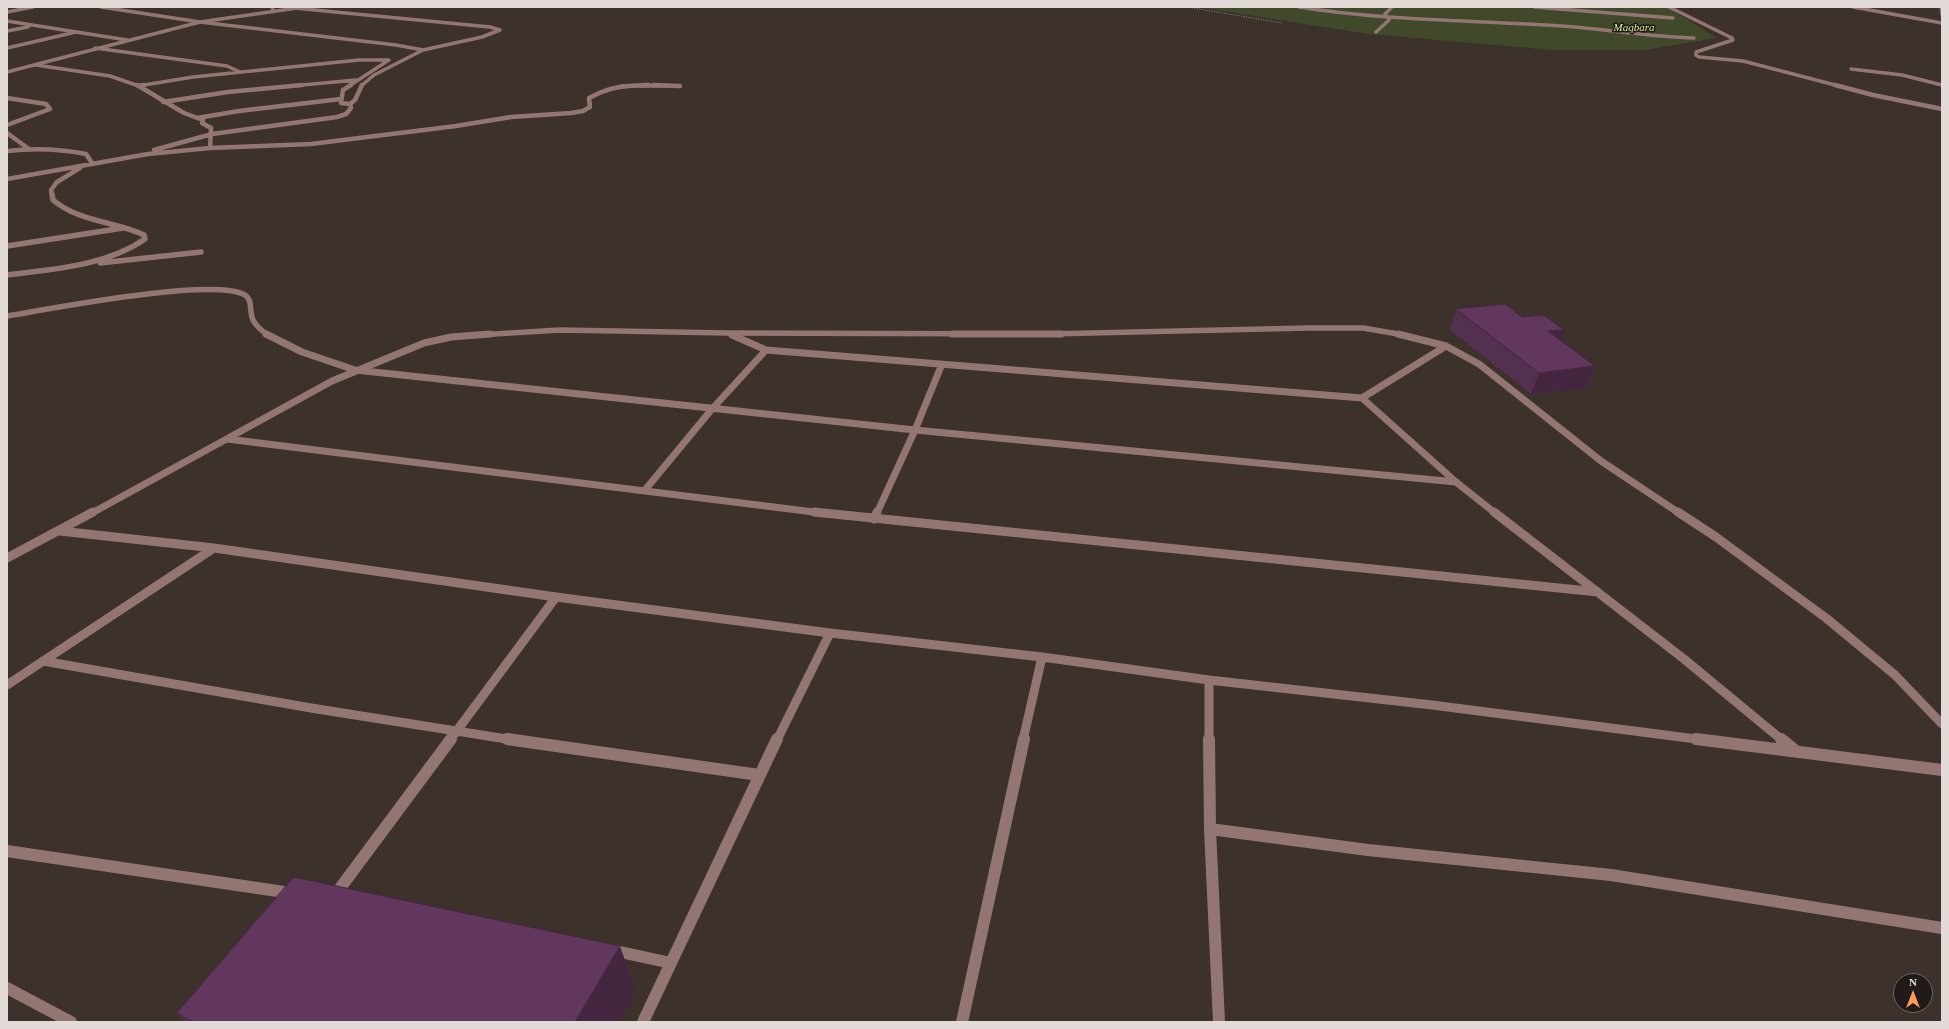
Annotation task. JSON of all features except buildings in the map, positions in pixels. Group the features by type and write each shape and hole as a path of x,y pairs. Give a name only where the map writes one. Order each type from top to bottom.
{"street":[{"path":"7,12 33,7"},
{"path":"101,7 200,22 396,45 423,50"},
{"path":"7,72 200,22 272,9 304,7"},
{"path":"1299,7 1387,18 1464,23 1563,26 1645,36 1694,38"},
{"path":"1376,32 1389,20 1385,14 1392,7"},
{"path":"1534,7 1673,18"},
{"path":"1669,7 1732,38 1733,40 1696,52 1696,55 1699,57 1743,61 1873,95 1942,109"},
{"path":"1853,7 1942,23"},
{"path":"1941,7 1942,14"},
{"path":"138,86 241,72 359,60 389,60 356,80 343,90 340,103 350,104 355,100 362,85 374,75 423,50 482,37 500,30 493,27 294,8"},
{"path":"7,21 127,40"},
{"path":"7,31 33,25"},
{"path":"7,48 77,32"},
{"path":"95,48 227,66 241,72"},
{"path":"36,65 110,76 138,86 181,113 203,120 202,123 211,128 212,134 210,148"},
{"path":"1851,69 1902,75 1942,85"},
{"path":"163,102 235,91 356,80"},
{"path":"7,180 126,157 210,148 311,144 462,125 511,117 571,113 587,110 590,107 589,98 612,88 641,85 680,86"},
{"path":"7,98 46,104 50,109 7,125"},
{"path":"197,119 239,111 341,99"},
{"path":"126,157 212,134 337,117 349,112 351,108 350,104"},
{"path":"7,133 29,149"},
{"path":"7,151 60,149 86,154 92,163"},
{"path":"77,264 130,250 145,239 144,235 128,227 93,219 68,211 53,200 51,190 57,182 92,163"},
{"path":"7,246 128,227"},
{"path":"7,275 77,264 135,260 201,252"},
{"path":"7,316 163,293 192,290 233,292 241,293 249,299 251,303 250,315 254,323 268,335 304,352 355,370 915,430 1456,482"},
{"path":"7,558 60,531 129,491 227,439 284,406 355,370 424,343 451,337 484,333 568,330 728,334 1048,334 1336,328 1388,331 1446,346 1478,364 1601,461 1716,537 1826,618 1895,675 1942,724"},
{"path":"728,334 766,350 1362,398 1446,346"},
{"path":"645,490 712,409 766,350"},
{"path":"874,519 915,430 942,364"},
{"path":"1362,398 1456,482 1684,659 1797,752"},
{"path":"227,439 874,519 1598,592"},
{"path":"60,531 214,548 556,597 830,633 1042,657 1209,680 1432,705 1942,770"},
{"path":"7,684 214,548"},
{"path":"346,902 327,899 458,730 556,597"},
{"path":"643,1022 759,775 830,633"},
{"path":"962,1022 992,878 1042,657"},
{"path":"43,661 307,707 618,756 759,775"},
{"path":"1209,680 1210,828 1220,1022"},
{"path":"1210,828 1368,850 1611,875 1942,928"},
{"path":"7,851 300,895"},
{"path":"602,948 671,963"},
{"path":"7,988 70,1022"}],"green space":[{"name":"Maqbara","path":"1197,7 1667,7 1717,38 1644,50 1553,50 1369,34"}]}
